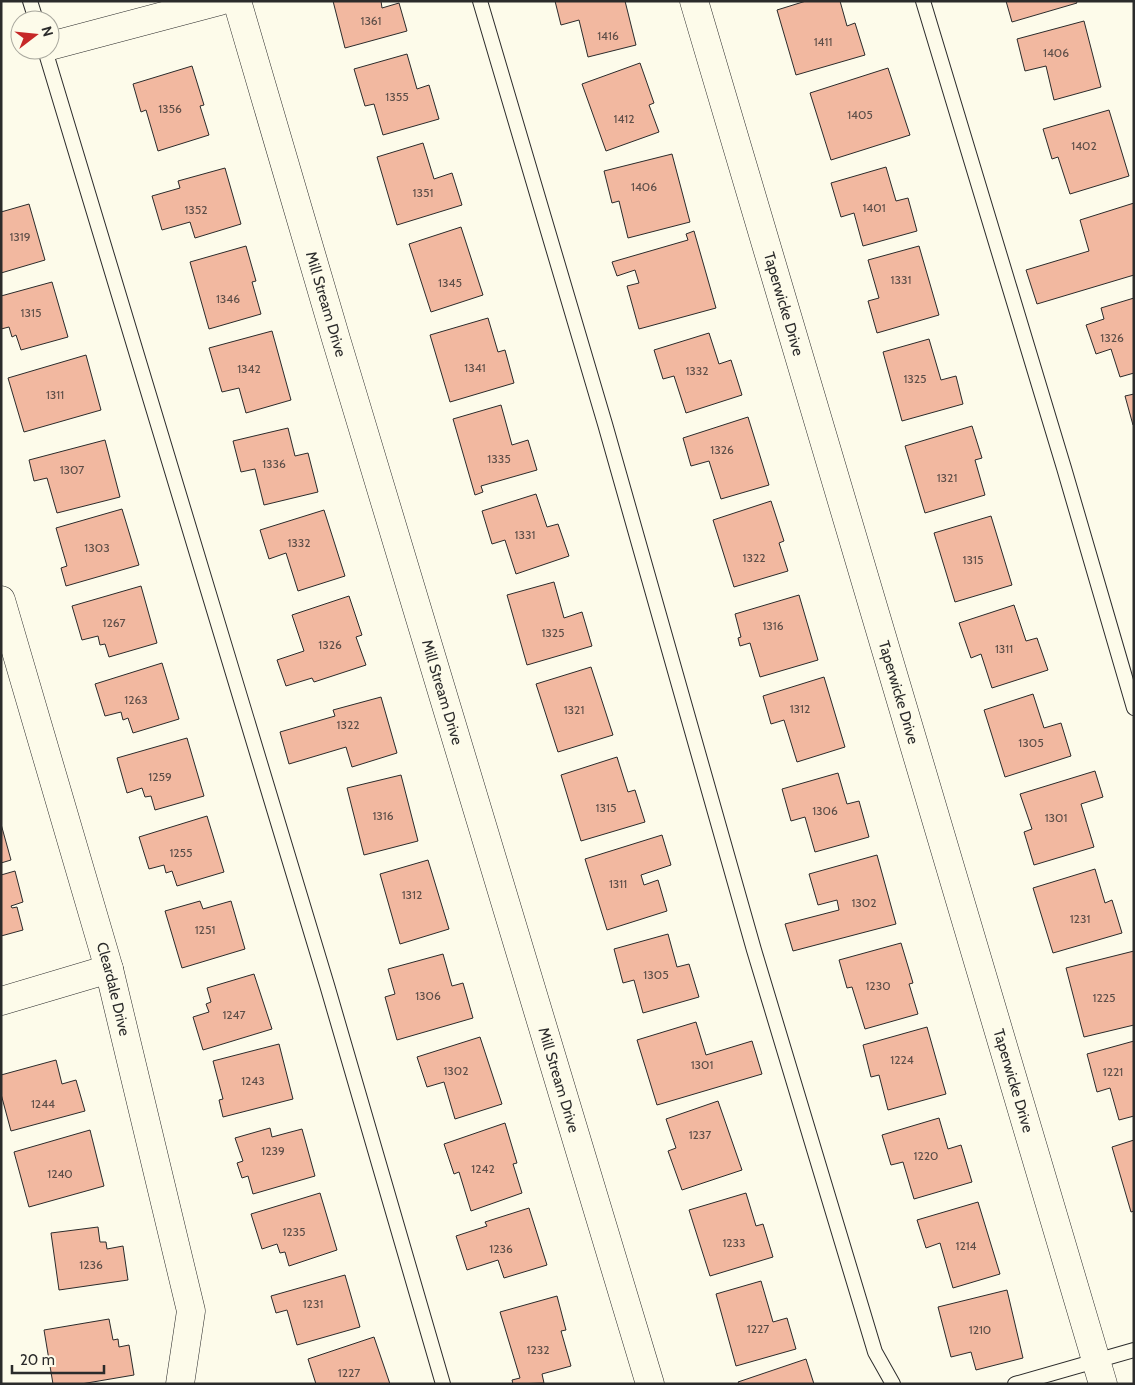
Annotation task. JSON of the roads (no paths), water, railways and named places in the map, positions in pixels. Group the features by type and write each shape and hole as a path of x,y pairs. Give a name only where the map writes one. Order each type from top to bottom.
{"street":[{"path":"60,43 220,1"},
{"name":"Mill Stream Drive","path":"237,1 336,338 650,1384"},
{"name":"Taperwicke Drive","path":"694,1 1100,1373"},
{"name":"Cleardale Drive","path":"1,600 109,969 191,1311 180,1384"},
{"path":"1,1001 109,969"}],"lane":[{"path":"480,1 608,433 754,950 875,1352 893,1384"},
{"path":"923,1 1064,468 1134,708"},
{"path":"48,60 327,984 443,1384"},
{"path":"1015,1384 1100,1373 1134,1350"}]}
